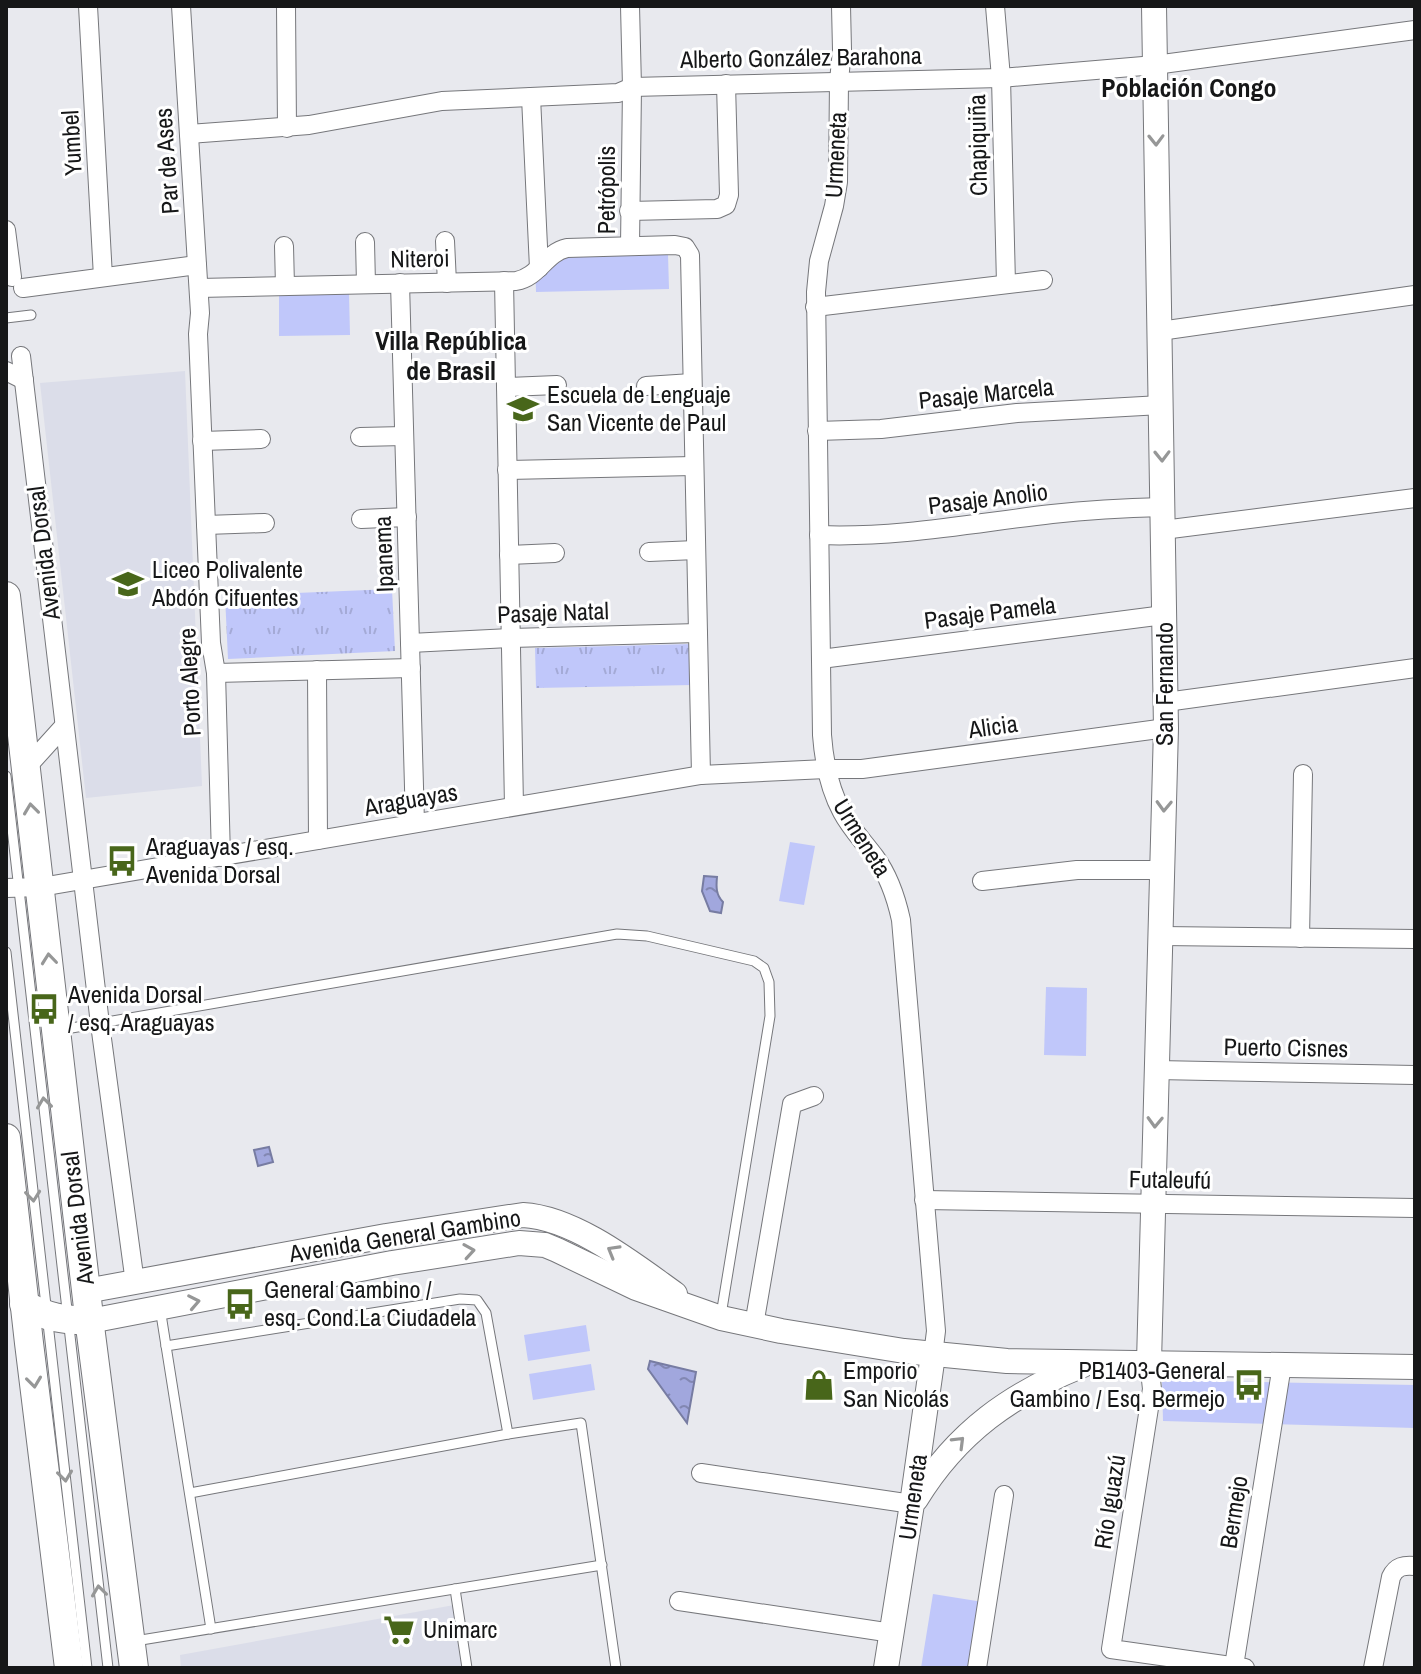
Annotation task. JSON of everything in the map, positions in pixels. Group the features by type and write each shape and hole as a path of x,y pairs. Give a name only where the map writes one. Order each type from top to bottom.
{"main road":[{"name":"Avenida Dorsal","path":"6,596 22,887 57,1031 86,1291 57,1315"},
{"name":"Avenida Dorsal","path":"6,1138 57,1315 132,1655"},
{"name":"Avenida Dorsal","path":"57,1315 69,1668"}],"street":[{"name":"Yumbel","path":"88,6 103,277"},
{"name":"Par de Ases","path":"181,6 200,313"},
{"path":"286,6 287,128"},
{"name":"Petrópolis","path":"630,6 630,246 680,245 690,255 701,775"},
{"name":"Urmeneta","path":"841,6 838,182 819,261 815,307 822,735 826,769 842,812 881,866 898,905 936,1331 886,1668"},
{"name":"Chapiquiña","path":"995,6 1001,78 1006,284"},
{"name":"San Fernando","path":"1149,1362 1166,728 1154,6"},
{"name":"Alberto González Barahona","path":"189,134 287,128 463,99 618,93 632,87 1001,78 1155,65 1415,30"},
{"path":"629,211 717,209 726,205 729,195 726,84"},
{"path":"531,97 539,268"},
{"path":"6,230 17,282 103,277 197,265"},
{"path":"445,241 447,283"},
{"path":"365,242 366,284"},
{"path":"284,246 285,286"},
{"name":"Niteroi","path":"199,288 526,279 552,253 567,248 630,246"},
{"path":"815,307 1043,280"},
{"path":"504,281 514,806"},
{"name":"Ipanema","path":"400,283 415,823"},
{"path":"1160,331 1415,295"},
{"name":"Porto Alegre","path":"200,313 202,441 211,643 216,673 221,857"},
{"name":"Avenida Dorsal","path":"21,356 82,880 135,1283"},
{"path":"6,371 24,380"},
{"path":"646,386 692,383"},
{"path":"506,387 557,385"},
{"name":"Pasaje Marcela","path":"817,431 881,429 1028,412 1161,405"},
{"path":"360,437 404,436"},
{"path":"202,441 261,439"},
{"path":"507,470 693,466"},
{"name":"Pasaje Anolio","path":"819,535 904,534 1053,514 1163,518 1415,498"},
{"path":"361,519 407,517"},
{"path":"206,525 265,523"},
{"path":"649,552 696,550"},
{"path":"509,555 555,553"},
{"name":"Pasaje Pamela","path":"821,659 1164,615"},
{"name":"Pasaje Natal","path":"410,643 698,633"},
{"path":"216,673 411,668"},
{"path":"1166,702 1415,668"},
{"path":"317,670 318,840"},
{"path":"16,772 64,726"},
{"name":"Alicia","path":"826,769 862,769 1166,728"},
{"name":"Araguayas","path":"22,887 82,880 701,775 826,769"},
{"path":"1300,938 1303,774"},
{"path":"982,881 1077,870 1162,870"},
{"path":"1161,936 1415,939"},
{"name":"Puerto Cisnes","path":"1157,1070 1415,1075"},
{"path":"754,1325 792,1104 814,1096"},
{"name":"Futaleufú","path":"924,1200 1415,1208"},
{"name":"Avenida General Gambino","path":"86,1291 386,1236 523,1215 538,1216 565,1225 621,1255 710,1315"},
{"path":"386,1236 392,1263"},
{"name":"Avenida General Gambino","path":"57,1315 160,1308 392,1263 531,1243 557,1250 636,1288 710,1315 904,1351 987,1360 1415,1367"},
{"path":"701,1473 912,1504 946,1456 993,1412 1039,1384 1093,1361"},
{"name":"Río Iguazú","path":"1149,1362 1152,1389 1111,1649 1239,1667"},
{"name":"Bermejo","path":"1239,1667 1282,1365"},
{"path":"977,1668 1004,1495"},
{"path":"1373,1668 1389,1581 1406,1568"},
{"path":"679,1601 892,1633"}],"lane":[{"path":"6,318 31,315"},
{"path":"22,887 87,1668"},
{"path":"57,1031 617,934 647,936 754,961 764,968 769,982 770,1016 710,1315"},
{"path":"6,952 108,1668"},
{"path":"166,1346 460,1299 477,1300 486,1313 508,1434"},
{"path":"160,1308 211,1629"},
{"path":"190,1493 581,1423 616,1668"},
{"path":"132,1655 211,1629 602,1565"},
{"path":"455,1589 467,1668"}],"shaded area":[{"name":"Liceo Polivalente Abdón Cifuentes","path":"185,371 202,786 86,798 40,383"},
{"path":"454,1605 463,1668 181,1668 180,1655"}],"green space":[{"path":"668,254 669,289 536,292 535,256"},
{"path":"349,293 350,335 279,336 279,294"},
{"path":"392,589 395,651 228,659 225,596"},
{"path":"692,644 693,685 536,688 535,648"},
{"path":"790,842 815,846 804,905 779,901"},
{"path":"1046,987 1087,988 1086,1056 1044,1055"},
{"path":"586,1325 590,1351 528,1361 524,1335"},
{"path":"591,1364 595,1390 533,1400 529,1374"},
{"path":"1162,1380 1415,1385 1415,1428 1163,1421"},
{"path":"933,1594 983,1602 973,1668 921,1668"}],"water":[{"path":"704,876 717,877 717,891 723,902 721,913 710,911 702,891"},
{"path":"269,1147 273,1162 258,1166 254,1150"},
{"path":"650,1361 696,1372 687,1423 648,1369"}],"place":[{"name":"Escuela de Lenguaje San Vicente de Paul","path":"523,409"},
{"name":"Liceo Polivalente Abdón Cifuentes","path":"128,584"},
{"name":"Araguayas / esq. Avenida Dorsal","path":"122,861"},
{"name":"Avenida Dorsal / esq. Araguayas","path":"44,1009"},
{"name":"General Gambino / esq. Cond.La Ciudadela","path":"240,1304"},
{"name":"Emporio San Nicolás","path":"819,1385"},
{"name":"PB1403-General Gambino / Esq. Bermejo","path":"1249,1385"},
{"name":"Unimarc","path":"399,1630"}],"district":[{"name":"Población Congo","path":"1189,88"},
{"name":"Villa República de Brasil","path":"451,356"}]}
